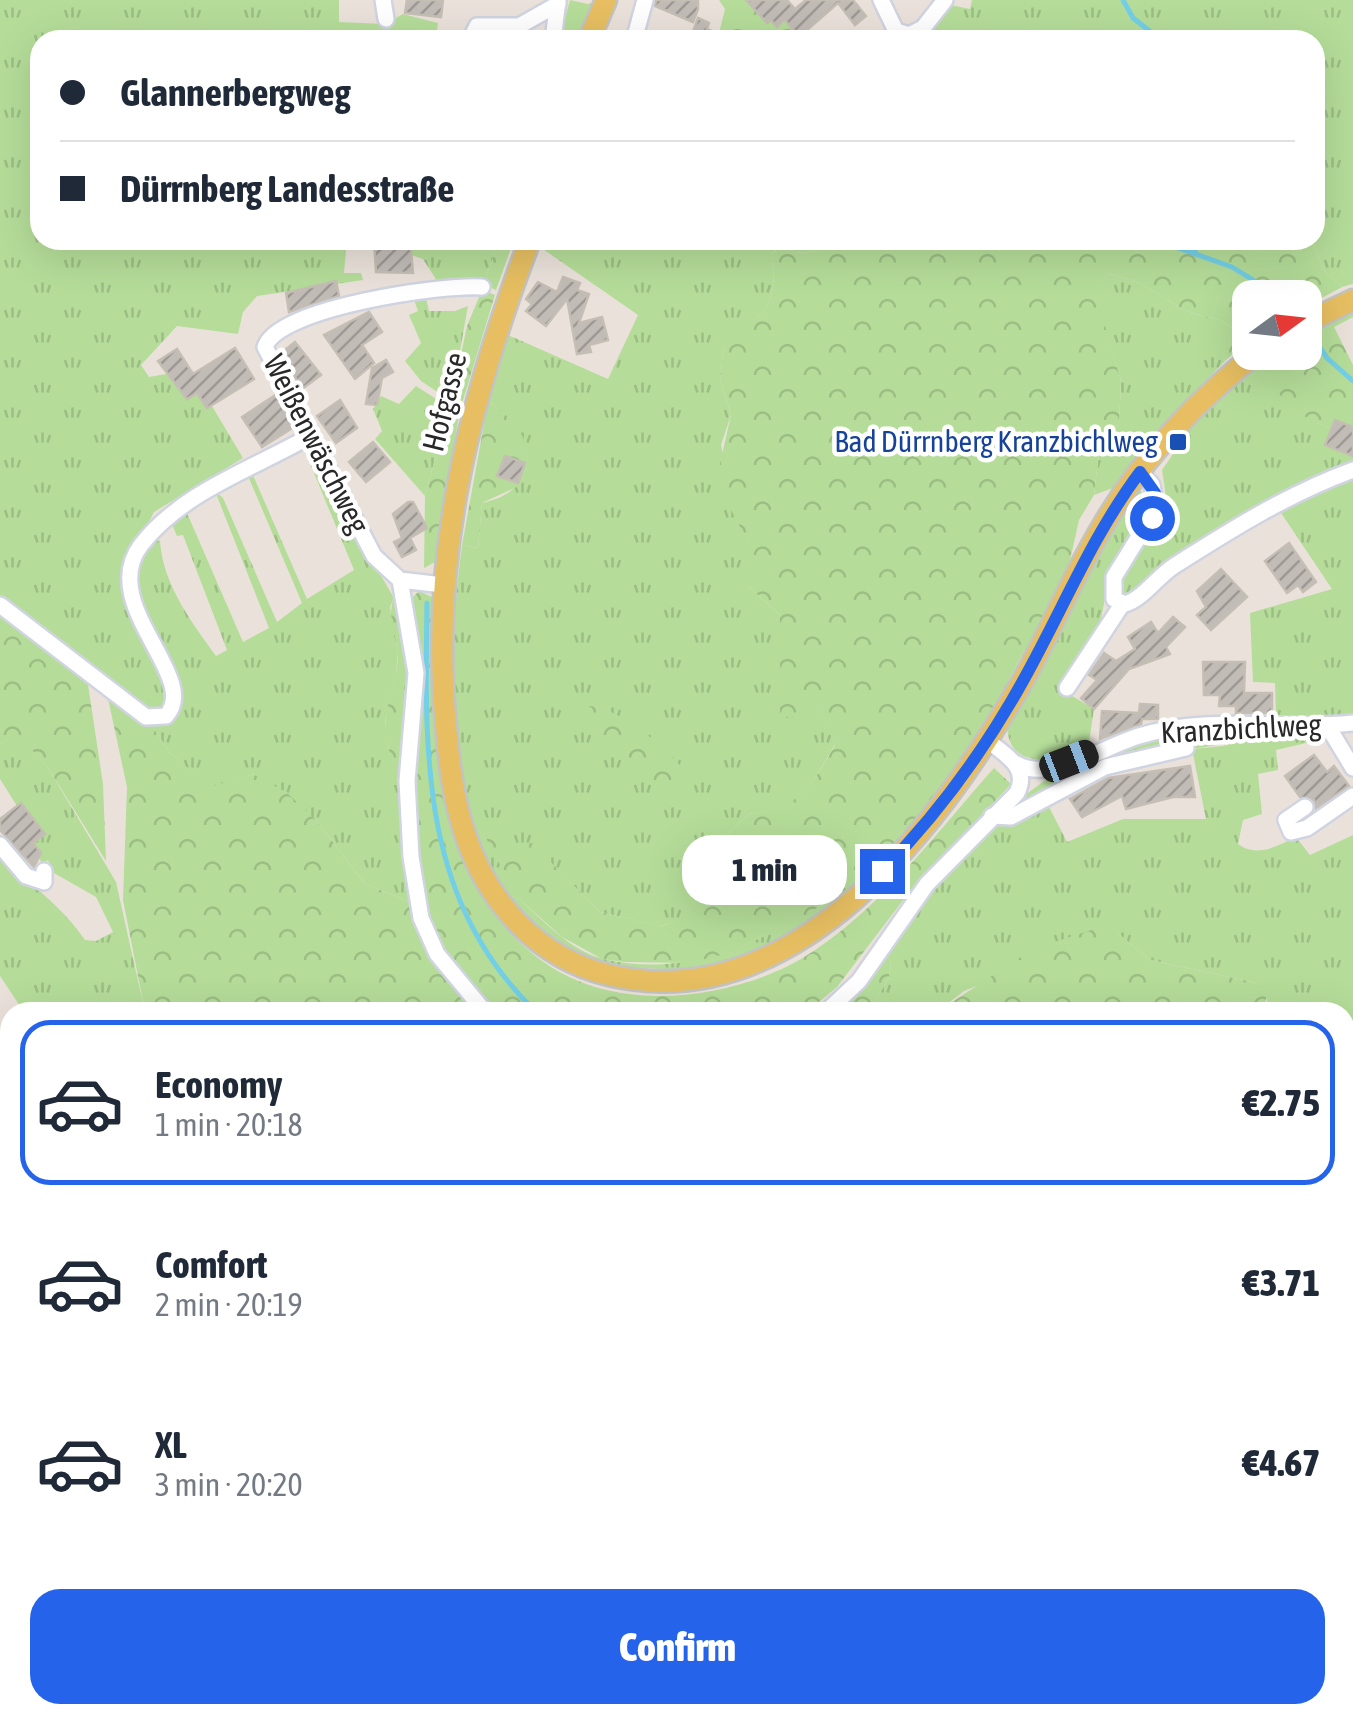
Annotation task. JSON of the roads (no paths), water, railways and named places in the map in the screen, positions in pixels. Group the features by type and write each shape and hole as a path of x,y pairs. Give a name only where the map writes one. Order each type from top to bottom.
{"main road":[{"path":"593,30 606,0"},
{"name":"Hofgasse","path":"526,250 474,399 451,510 443,585 442,680 448,751 460,818 472,855 502,907 550,950 605,974 672,982 708,977 770,957 834,917 906,846 987,740 1105,522 1140,472 1194,408 1236,370"},
{"path":"1322,314 1353,300"}],"street":[{"path":"383,0 381,10 386,20"},
{"path":"637,30 645,0"},
{"path":"882,0 896,30"},
{"path":"919,30 945,0"},
{"path":"474,30 476,26 519,26 558,2"},
{"path":"554,30 558,2"},
{"name":"Weißenwäschweg","path":"400,580 374,556 266,352 269,336 301,320 363,301 482,288"},
{"path":"0,605 146,717 166,716 174,697 130,593 135,556 149,536 203,492 310,436"},
{"path":"1068,688 1123,604 1138,598 1159,576 1285,496 1353,470"},
{"path":"1123,604 1112,594 1114,577 1156,509 1155,493 1140,472"},
{"path":"443,585 400,580 416,673 408,795 421,918 437,954 477,1002"},
{"name":"Kranzbichlweg","path":"1017,764 1034,772 1050,769 1178,726 1353,723"},
{"path":"1327,725 1353,733"},
{"path":"1327,725 1353,768"},
{"path":"987,740 1017,764 1022,776 1017,792"},
{"path":"992,816 1011,817 1105,768 1186,748"},
{"path":"837,1002 859,981 926,884 1017,792 1050,769"},
{"path":"1305,807 1286,820 1291,832 1306,828 1353,796"},
{"path":"0,845 26,876 44,882 44,871"}],"waterway":[{"path":"1123,0 1133,18 1148,30"},
{"path":"1184,250 1232,267 1253,280"},
{"path":"1322,350 1353,381"},
{"path":"427,603 427,714 437,821 450,872 469,921 498,968 527,1002"}],"place":[{"name":"Bad Dürrnberg Kranzbichlweg","path":"1178,442"}]}
